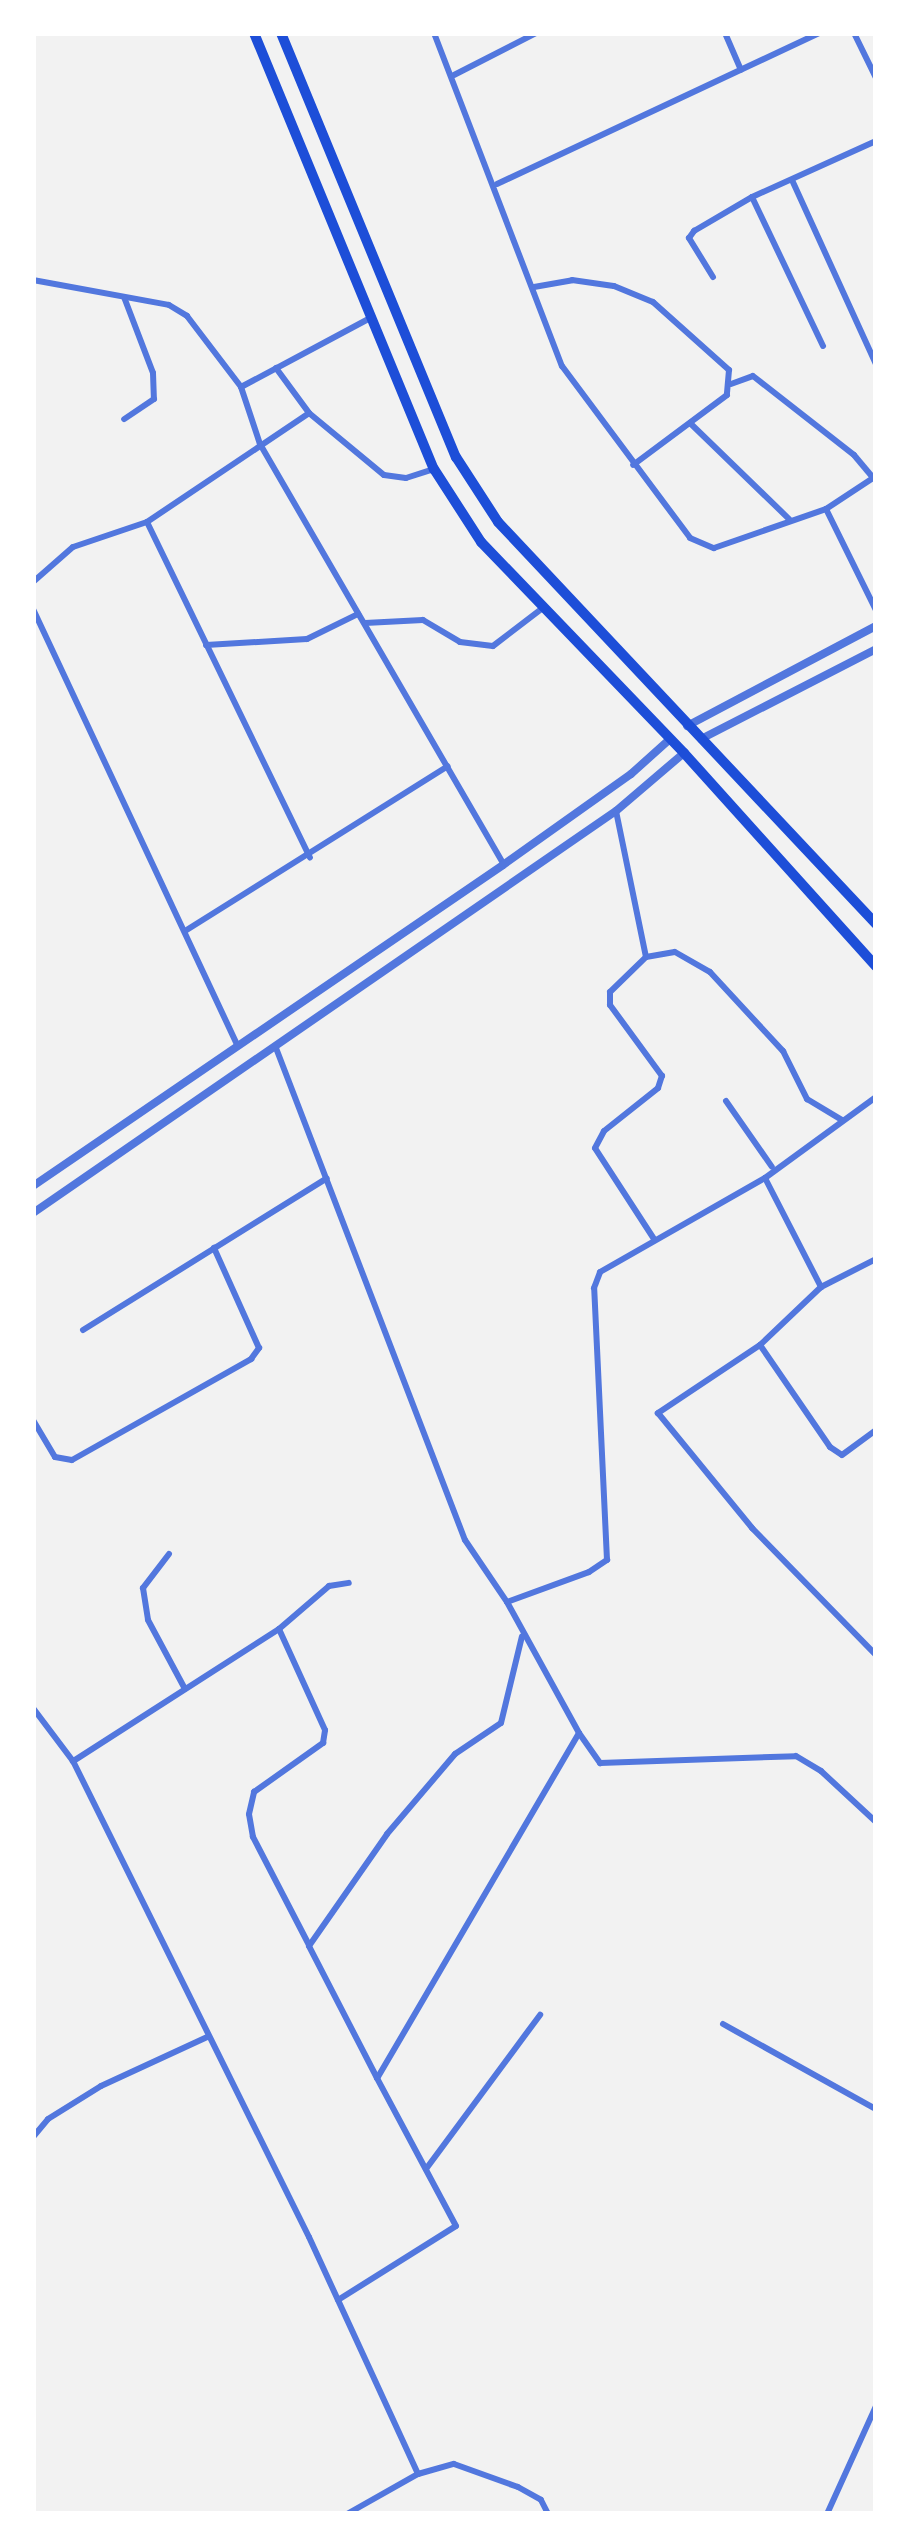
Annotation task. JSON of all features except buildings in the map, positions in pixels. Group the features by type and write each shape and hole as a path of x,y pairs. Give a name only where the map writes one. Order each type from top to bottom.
{"main road":[{"path":"254,33 434,469 481,542 684,753 876,966"},
{"path":"281,33 456,457 498,522 876,925"},
{"path":"670,739 687,726"},
{"path":"684,753 700,740"}],"street":[{"path":"434,33 496,184 562,366 690,538 713,548 826,509 875,477 753,376 730,384"},
{"path":"452,76 536,33"},
{"path":"724,33 741,70"},
{"path":"496,184 820,33"},
{"path":"854,33 876,78"},
{"path":"713,277 689,238 752,197 876,141"},
{"path":"792,180 876,364"},
{"path":"752,197 824,346"},
{"path":"33,280 181,310 241,387 260,445 503,865"},
{"path":"533,287 572,280 614,286 653,302 697,336 729,370 728,395 633,465"},
{"path":"124,297 153,373 154,399 124,419"},
{"path":"241,387 372,317"},
{"path":"276,368 309,413 384,475 406,478 434,469"},
{"path":"33,582 73,548 147,522 309,413"},
{"path":"690,423 789,519"},
{"path":"826,509 876,610"},
{"path":"147,522 310,857"},
{"path":"365,623 423,620 460,642 493,646 544,607"},
{"path":"33,609 239,1049"},
{"path":"206,645 307,639 359,614"},
{"path":"687,726 876,626"},
{"path":"700,740 876,649"},
{"path":"33,1186 503,865 632,774 670,739"},
{"path":"33,1213 616,811 684,753"},
{"path":"185,931 310,857 448,766"},
{"path":"616,811 646,957"},
{"path":"654,1239 595,1148 604,1131 658,1088 662,1076 610,1005 610,992 646,957 675,952 710,972 783,1051 807,1100 842,1120"},
{"path":"276,1048 465,1540 600,1763 796,1756 821,1771 876,1822"},
{"path":"506,1602 590,1572 607,1560 594,1288 600,1272 765,1178 772,1168 876,1097"},
{"path":"726,1101 772,1168"},
{"path":"83,1330 327,1178"},
{"path":"765,1178 821,1287"},
{"path":"33,1420 55,1457 72,1460 250,1359 259,1348 214,1248"},
{"path":"876,1259 821,1287 760,1345 658,1413 752,1528 876,1655"},
{"path":"760,1345 830,1447 842,1455 876,1430"},
{"path":"169,1554 143,1588 148,1620 185,1689"},
{"path":"73,1761 279,1629 329,1586 349,1583"},
{"path":"279,1629 325,1730 323,1743 254,1792 249,1814 254,1837 456,2226 338,2300"},
{"path":"309,1946 387,1834 455,1754 502,1723 522,1636"},
{"path":"33,1708 73,1761 338,2300 418,2474"},
{"path":"377,2078 579,1733"},
{"path":"426,2170 540,2015"},
{"path":"723,2024 876,2109"},
{"path":"33,2137 48,2119 101,2086 207,2038"},
{"path":"827,2514 876,2406"},
{"path":"347,2514 436,2466 470,2468 518,2487 541,2500 548,2514"}]}
